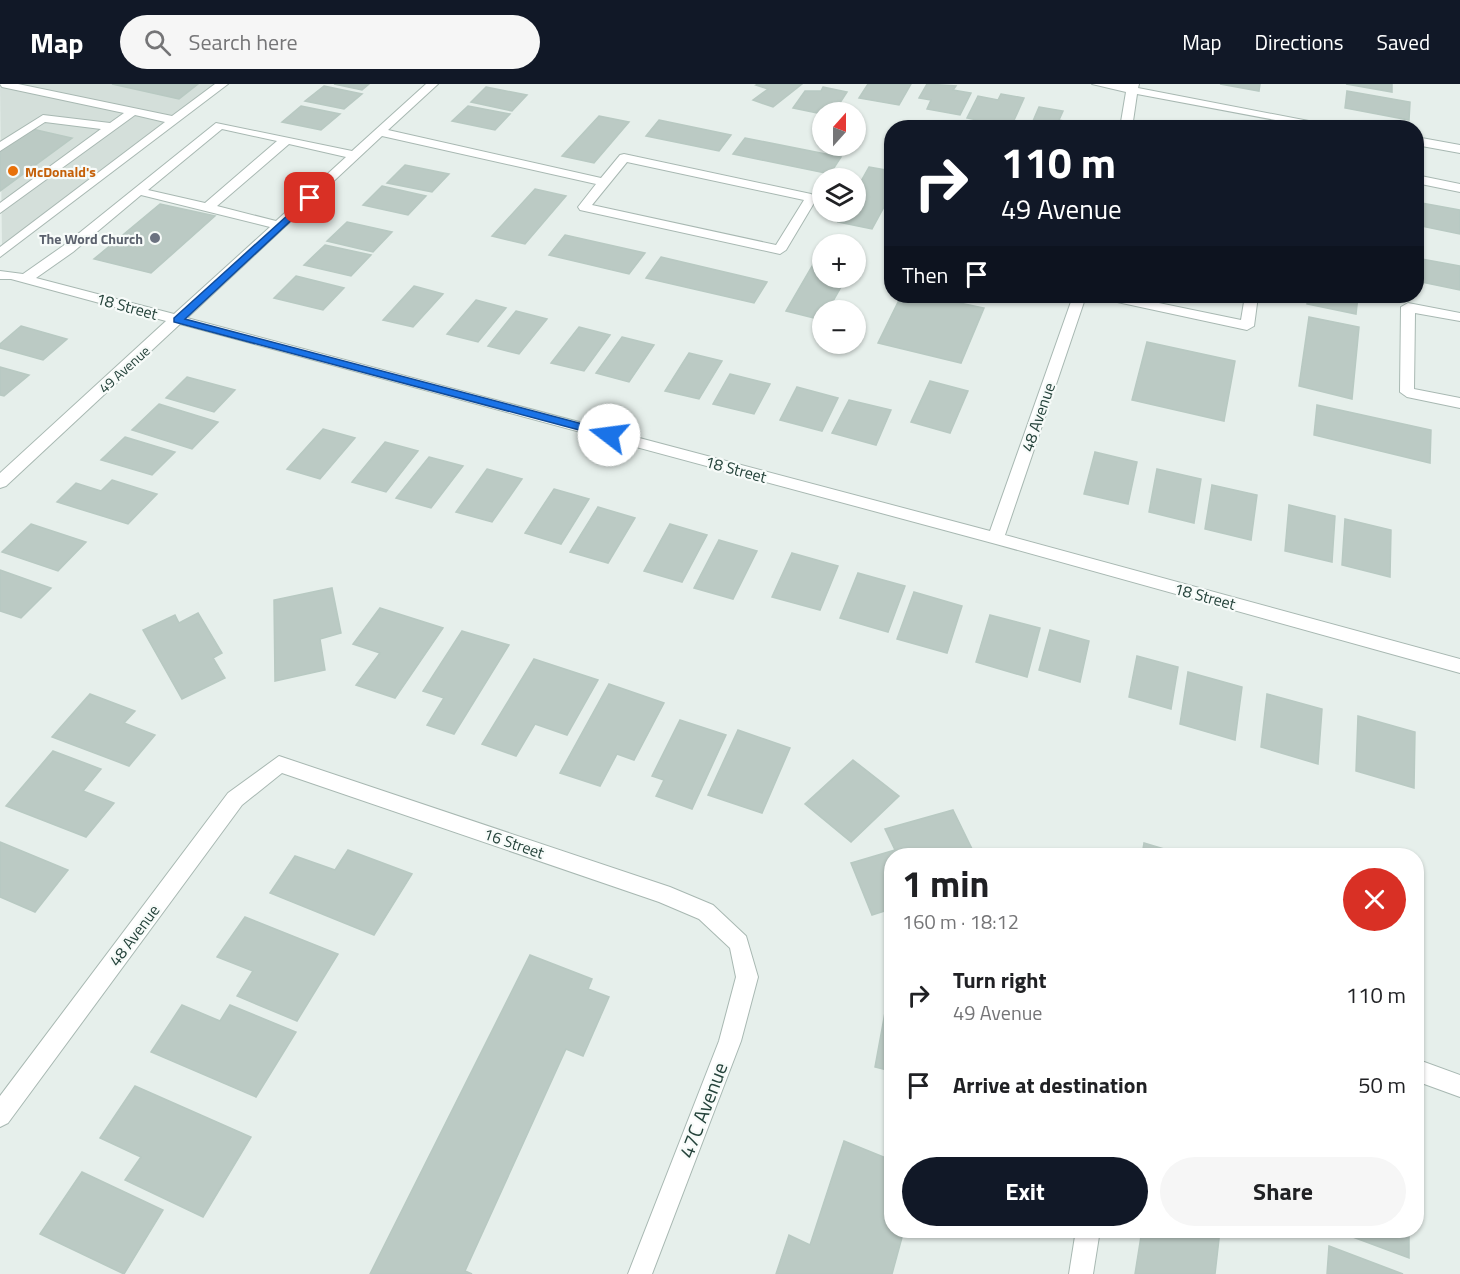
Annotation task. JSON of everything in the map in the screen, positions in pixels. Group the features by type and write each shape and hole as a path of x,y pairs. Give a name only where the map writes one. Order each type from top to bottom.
{"street":[{"path":"2,84 59,96 128,115"},
{"path":"0,253 222,84"},
{"name":"49 Avenue","path":"0,482 432,84"},
{"path":"1098,84 1133,87 1300,120"},
{"path":"1127,120 1133,87"},
{"path":"0,135 59,96"},
{"path":"0,147 43,118 61,111 83,109 174,120"},
{"path":"0,209 128,115"},
{"path":"43,118 112,127"},
{"path":"26,279 220,125 355,155"},
{"path":"380,132 604,182"},
{"path":"207,208 286,140"},
{"path":"1424,142 1460,149"},
{"path":"624,158 811,198 780,250 584,207 604,182 624,158"},
{"path":"1424,181 1460,188"},
{"path":"139,191 279,225"},
{"name":"18 Street","path":"4,272 996,538 1460,666"},
{"name":"48 Avenue","path":"996,538 1078,303"},
{"path":"1140,303 1247,326 1250,303"},
{"path":"1460,317 1408,307 1407,392 1460,403"},
{"name":"48 Avenue","path":"0,1115 235,799 279,764"},
{"name":"16 Street","path":"279,764 663,894 706,912 738,943"},
{"name":"47C Avenue","path":"640,1274 730,1041 743,998 747,976 738,943"},
{"path":"1424,1073 1460,1086"},
{"path":"1081,1274 1087,1238"}],"shaded area":[{"path":"0,84 214,84 2,245"}],"building":[{"path":"112,84 198,84 179,99"},
{"path":"334,84 369,84 362,90"},
{"path":"802,84 773,107 753,100 768,89 756,85"},
{"path":"868,84 911,84 899,105 859,98"},
{"path":"927,84 956,86 953,90 971,93 960,115 927,109 931,100 919,98"},
{"path":"1220,84 1260,84 1259,91"},
{"path":"1346,84 1392,84 1392,92"},
{"path":"324,86 362,94 344,109 305,101"},
{"path":"486,87 527,95 512,111 471,102"},
{"path":"823,87 847,92 840,102 812,102 812,112 793,108 805,91 821,91"},
{"path":"1347,91 1410,102 1409,120 1345,108"},
{"path":"1001,94 1024,98 1014,120 967,118 978,96 998,100"},
{"path":"301,106 340,114 321,130 282,122"},
{"path":"468,106 510,114 495,130 452,121"},
{"path":"1039,107 1063,111 1059,120 1033,120"},
{"path":"599,116 629,122 594,163 562,156"},
{"path":"659,120 731,135 719,151 646,136"},
{"name":"McDonald's","path":"32,129 72,138 0,191 0,151"},
{"path":"745,138 812,151 812,156 841,157 834,168 812,168 812,170 733,154"},
{"path":"405,165 449,174 432,192 387,183"},
{"path":"869,167 884,170 884,207 872,229 838,222 866,222 866,172"},
{"path":"382,186 426,196 408,215 363,205"},
{"path":"535,189 566,196 525,244 492,236"},
{"path":"1424,203 1460,210 1460,234 1424,227"},
{"name":"The Word Church","path":"160,204 215,216 151,273 94,259"},
{"path":"347,222 392,232 373,252 327,241"},
{"path":"565,235 645,253 629,274 549,255"},
{"path":"325,245 371,255 351,276 304,265"},
{"path":"661,257 767,282 754,303 646,278"},
{"path":"1424,259 1460,266 1460,290 1424,283"},
{"path":"812,266 812,288 840,288 834,300 812,300 812,318 786,311"},
{"path":"296,276 344,288 323,310 274,298"},
{"path":"414,286 443,294 413,327 383,320"},
{"path":"476,300 506,308 478,342 447,334"},
{"path":"898,303 960,303 984,308 961,363 878,343"},
{"path":"1307,303 1357,303 1356,314"},
{"path":"516,311 547,319 519,354 488,346"},
{"path":"1309,317 1359,327 1352,399 1299,386"},
{"path":"21,326 67,339 43,360 0,348 0,344"},
{"path":"579,327 610,335 584,371 551,363"},
{"path":"622,337 654,345 629,382 596,373"},
{"path":"1147,342 1235,361 1224,421 1132,400"},
{"path":"689,353 722,361 699,399 665,391"},
{"path":"0,367 29,375 4,396 0,395"},
{"path":"730,374 770,384 754,414 713,404"},
{"path":"187,377 235,390 214,412 166,398"},
{"path":"930,381 968,391 950,433 911,422"},
{"path":"797,387 838,398 822,431 780,420"},
{"path":"849,400 891,410 876,445 832,433"},
{"path":"159,404 218,422 192,449 132,430"},
{"path":"1317,405 1431,430 1430,463 1314,435"},
{"path":"323,429 355,438 320,479 287,469"},
{"path":"125,437 175,452 152,475 101,460"},
{"path":"385,442 418,451 386,492 352,482"},
{"path":"1095,452 1137,462 1128,504 1084,494"},
{"path":"429,457 463,466 431,508 396,498"},
{"path":"487,469 522,479 492,522 456,512"},
{"path":"1157,469 1201,479 1194,523 1149,512"},
{"path":"112,480 157,494 128,524 57,502 76,483 101,491"},
{"path":"1212,485 1257,495 1251,540 1205,529"},
{"path":"554,489 589,499 561,544 525,533"},
{"path":"1289,505 1335,516 1332,562 1285,551"},
{"path":"598,507 635,518 608,563 570,552"},
{"path":"1345,519 1391,530 1390,577 1342,565"},
{"path":"31,524 86,542 58,571 2,552"},
{"path":"670,524 707,535 682,582 644,571"},
{"path":"719,540 757,551 733,599 694,588"},
{"path":"792,553 838,566 820,610 772,597"},
{"path":"0,570 51,588 21,618 0,611"},
{"path":"858,573 905,586 888,632 840,618"},
{"path":"332,588 341,633 320,639 325,670 275,681 274,600"},
{"path":"914,592 962,606 947,653 897,639"},
{"path":"380,608 443,628 395,698 356,685 380,653 353,644"},
{"path":"198,613 222,653 213,658 225,678 182,699 143,630 175,615 179,623"},
{"path":"990,615 1040,628 1027,677 976,662"},
{"path":"1050,630 1089,641 1080,682 1039,670"},
{"path":"462,631 509,645 454,734 427,725 444,698 423,691"},
{"path":"1137,656 1178,667 1171,709 1129,697"},
{"path":"534,659 598,680 567,735 535,724 516,756 482,744"},
{"path":"1188,672 1242,687 1235,740 1180,724"},
{"path":"609,684 664,703 634,760 617,754 600,786 560,773"},
{"path":"90,694 135,711 124,723 155,735 129,766 52,737"},
{"path":"1267,694 1322,709 1318,764 1261,747"},
{"path":"1358,716 1415,732 1414,788 1356,771"},
{"path":"680,720 726,735 692,809 656,796 664,780 652,776"},
{"path":"738,730 790,748 762,813 708,795"},
{"path":"53,751 101,769 83,791 114,803 86,837 6,806"},
{"path":"853,760 899,796 851,842 805,804"},
{"path":"953,810 972,848 894,848 885,829"},
{"path":"0,842 68,870 35,912 0,897"},
{"path":"1144,843 1161,848 1143,848"},
{"path":"348,850 412,874 374,935 270,893 295,856 335,870"},
{"path":"884,853 884,911 872,915 851,863"},
{"path":"245,917 338,954 297,1021 237,996 253,971 217,957"},
{"path":"530,955 592,979 588,989 609,997 583,1056 566,1049 465,1271 472,1274 370,1274"},
{"path":"182,1005 220,1021 230,1005 296,1032 256,1097 151,1052"},
{"path":"884,1018 884,1069 875,1067"},
{"path":"135,1086 251,1137 203,1217 125,1180 141,1157 100,1138"},
{"path":"844,1141 884,1157 884,1238 902,1238 892,1274 776,1274 789,1235 810,1245"},
{"path":"82,1172 163,1210 124,1274 40,1234"},
{"path":"1141,1238 1219,1238 1215,1274 1135,1274"},
{"path":"1355,1238 1409,1238 1409,1258"},
{"path":"1329,1246 1403,1274 1327,1274"}],"place":[{"name":"McDonald's","path":"13,171"},
{"name":"The Word Church","path":"155,238"}],"route":[{"path":"310,198 178,320 609,435"}]}
